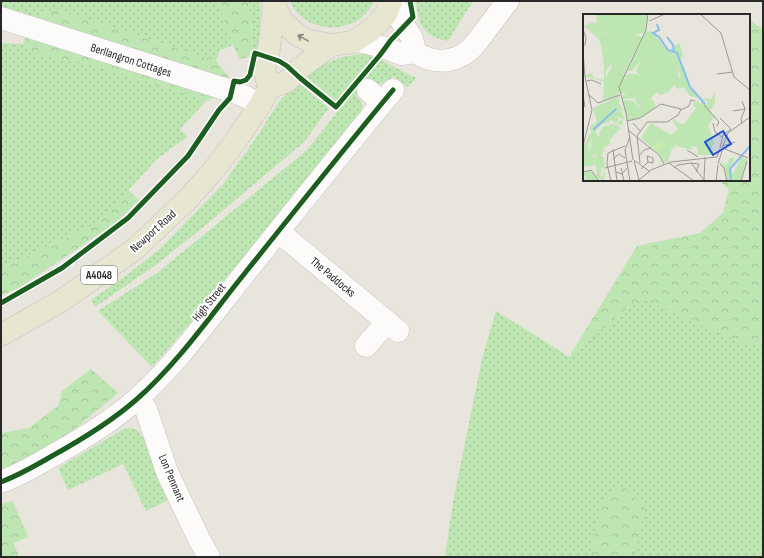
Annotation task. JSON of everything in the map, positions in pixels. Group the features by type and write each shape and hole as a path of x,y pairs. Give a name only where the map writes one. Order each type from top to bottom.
{"main road":[{"path":"273,3 283,22 299,36 310,41 331,45 353,42 371,30 386,14 392,1"},
{"path":"264,96 264,69 268,57 273,3"},
{"path":"264,96 286,82 299,69 331,45"},
{"name":"Newport Road","path":"1,336 61,301 135,250 187,200 212,172 264,96"}],"street":[{"path":"392,1 400,19 412,38 415,52"},
{"path":"356,40 401,54 415,52 428,59 436,61 453,59 467,52 477,42 508,1"},
{"name":"Berllangron Cottages","path":"1,18 244,96 264,96"},
{"name":"High Street","path":"1,482 18,475 69,447 102,426 137,399 159,378 278,232 381,95"},
{"name":"The Paddocks","path":"278,232 393,326 366,346"},
{"name":"Lon Pennant","path":"137,399 146,409 167,472 209,557"}],"green space":[{"path":"1,1 217,1 233,45 220,50 216,61 54,9 32,18 1,9"},
{"path":"217,1 247,1 250,10 253,49 248,57 240,59 233,45"},
{"path":"247,1 259,1 261,10 258,50 253,49 250,10"},
{"path":"290,1 374,1 367,12 357,21 345,26 332,27 319,26 307,21 297,12"},
{"path":"416,1 473,1 448,41 432,36 423,28"},
{"path":"54,9 216,61 228,76 222,96 207,100 83,62 36,55 23,44 32,18"},
{"path":"750,21 763,29 763,344 740,342 640,298 569,357 637,246 700,233 723,213 729,189 719,181 750,181"},
{"path":"1,43 23,44 36,55 83,62 207,100 180,129 187,137 158,158 98,223 11,263 1,271"},
{"path":"363,54 375,55 336,101 305,75 332,60"},
{"path":"381,60 416,78 408,87 393,76 384,84 377,83 370,78 356,96 362,104 361,114 242,264 152,367 98,311 157,273 306,151"},
{"path":"297,82 329,108 303,143 153,267 95,307 91,300 127,275 161,248 224,183 279,102"},
{"path":"128,190 139,200 116,223 17,289 1,295 1,271 11,263 98,223"},
{"path":"640,298 740,342 763,344 763,557 445,557 453,502 482,359 496,311 569,357"},
{"path":"91,369 118,393 76,428 31,456 1,470 1,433 29,428 58,406 62,391"},
{"path":"132,428 138,431 145,441 168,500 146,511 123,464 68,490 58,468 124,429"},
{"path":"623,486 645,507 636,552 633,557 591,557 595,529 605,495"},
{"path":"13,501 28,537 14,543 19,557 1,557 1,504"}],"cycle path":[{"path":"1,303 62,268 128,218 188,156 219,110 230,98 234,81 240,82 246,80 250,75 255,53 279,61 287,66 336,107 391,40 413,17 410,1"},
{"path":"1,482 33,467 96,430 137,399 152,385 194,338 393,90"}]}
